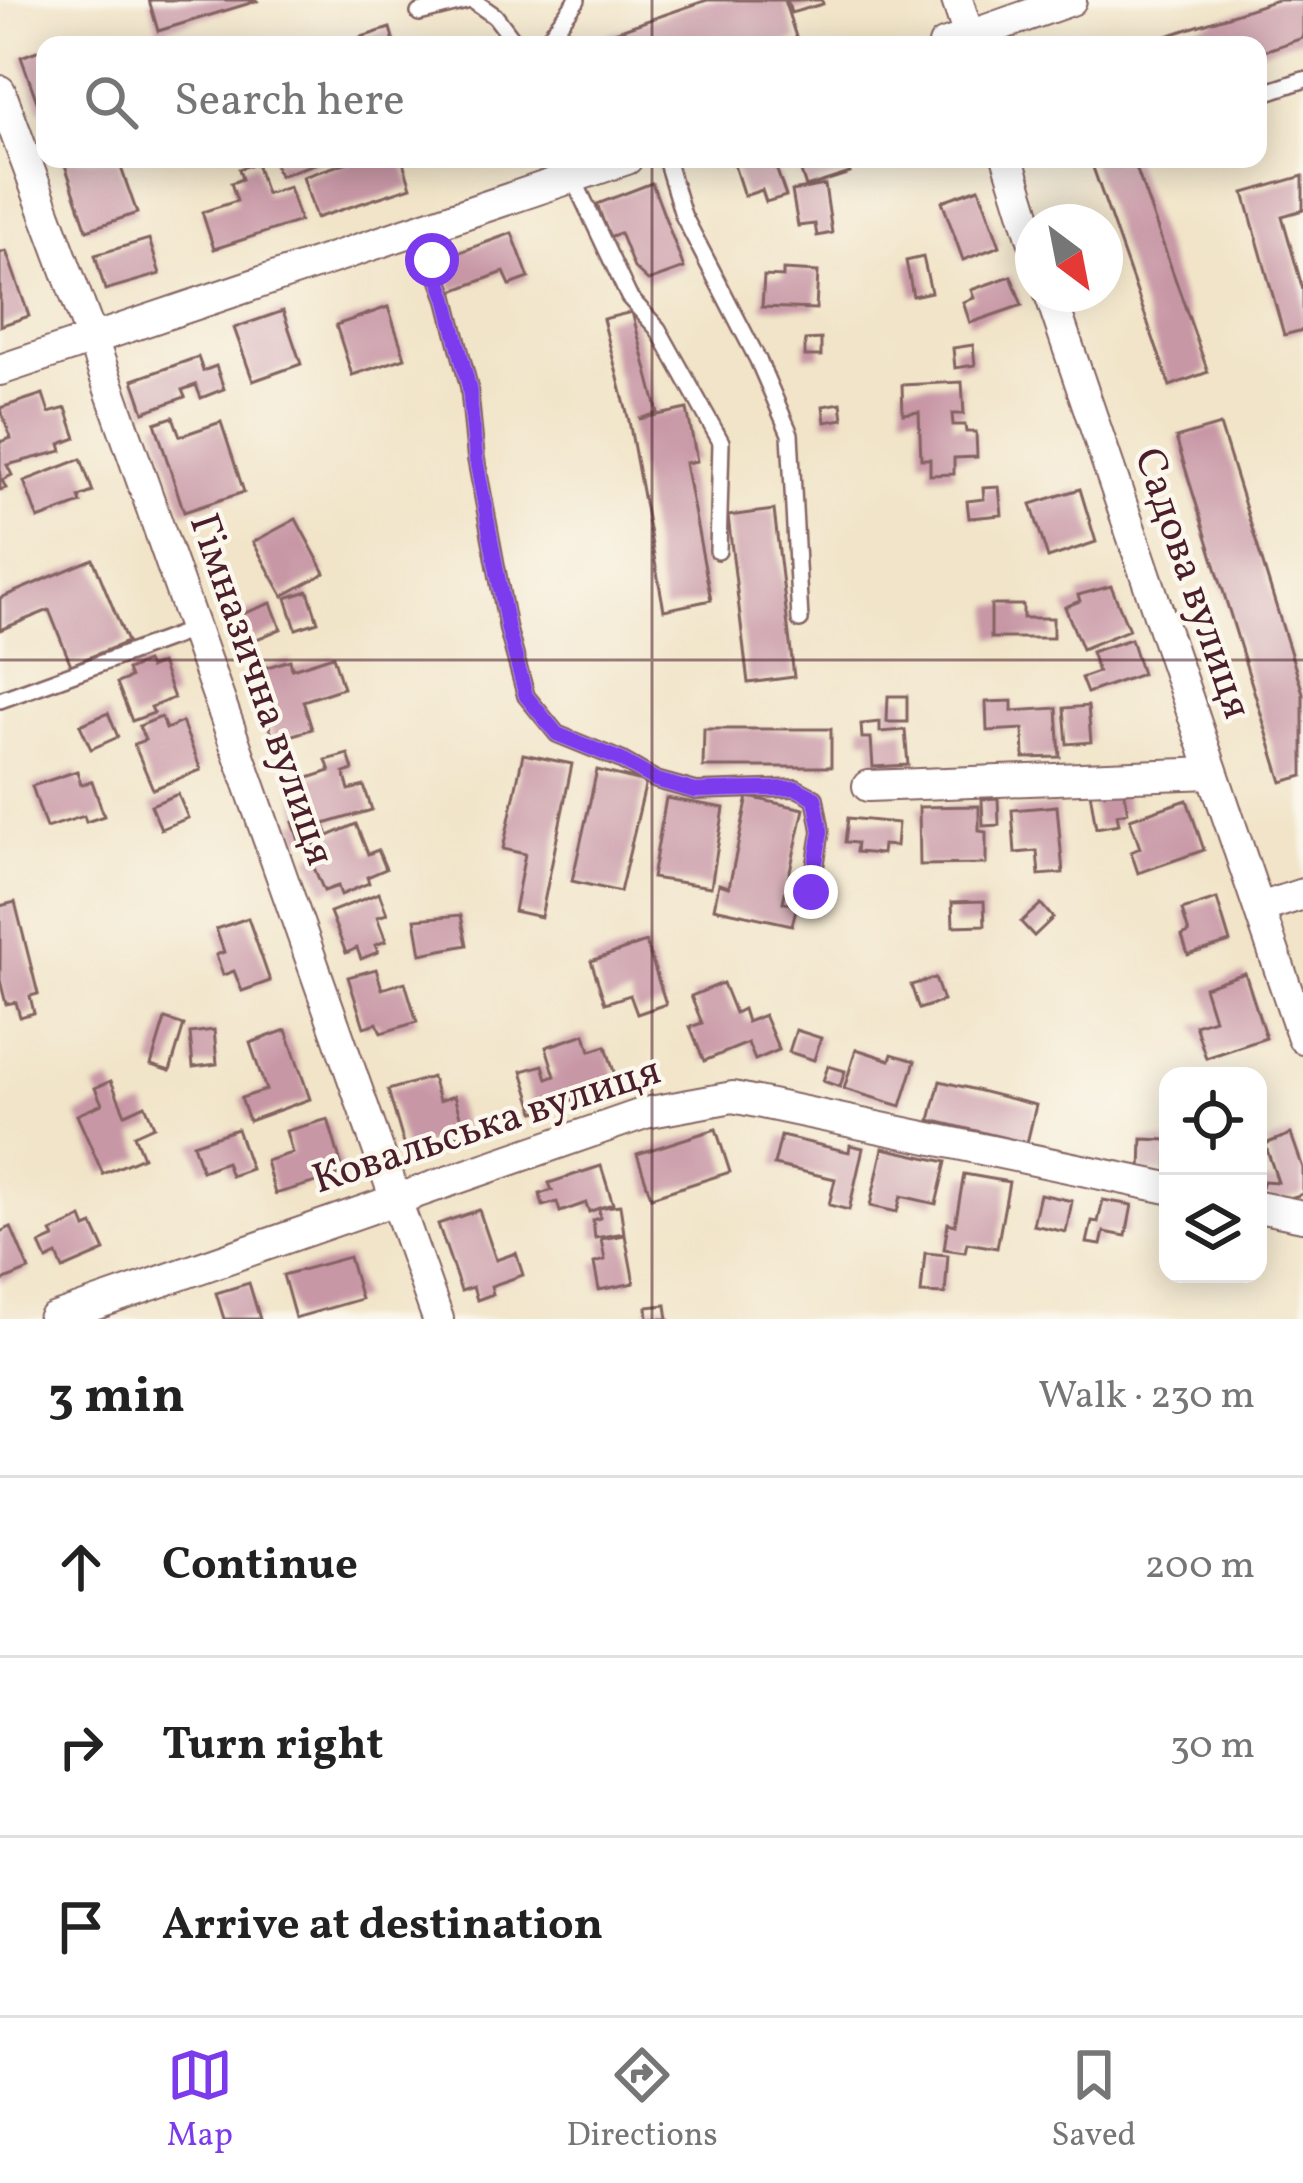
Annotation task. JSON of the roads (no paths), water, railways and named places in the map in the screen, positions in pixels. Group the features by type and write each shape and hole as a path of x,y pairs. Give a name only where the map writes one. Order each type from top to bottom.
{"street":[{"path":"957,0 961,36"},
{"path":"978,36 1071,0"},
{"name":"Гімназична вулиця","path":"0,91 439,1319"},
{"path":"0,370 597,168"},
{"path":"1011,168 1022,204"},
{"name":"Садова вулиця","path":"1056,312 1303,1038"},
{"path":"868,786 1212,772"},
{"path":"1260,908 1303,894"},
{"name":"Ковальська вулиця","path":"53,1319 645,1113 734,1097 1159,1186"},
{"path":"1267,1209 1303,1216"}],"lane":[{"path":"419,13 471,0 495,16 510,36"},
{"path":"550,36 577,0"},
{"path":"1267,92 1303,80"},
{"path":"669,168 683,214 790,434 800,620"},
{"path":"573,178 629,297 658,329 721,442 718,551"},
{"path":"421,231 446,297 469,387 476,459 508,630 526,696 557,734 656,780 695,791 796,788 815,798 821,831 811,892"},
{"path":"0,700 195,629"}]}
